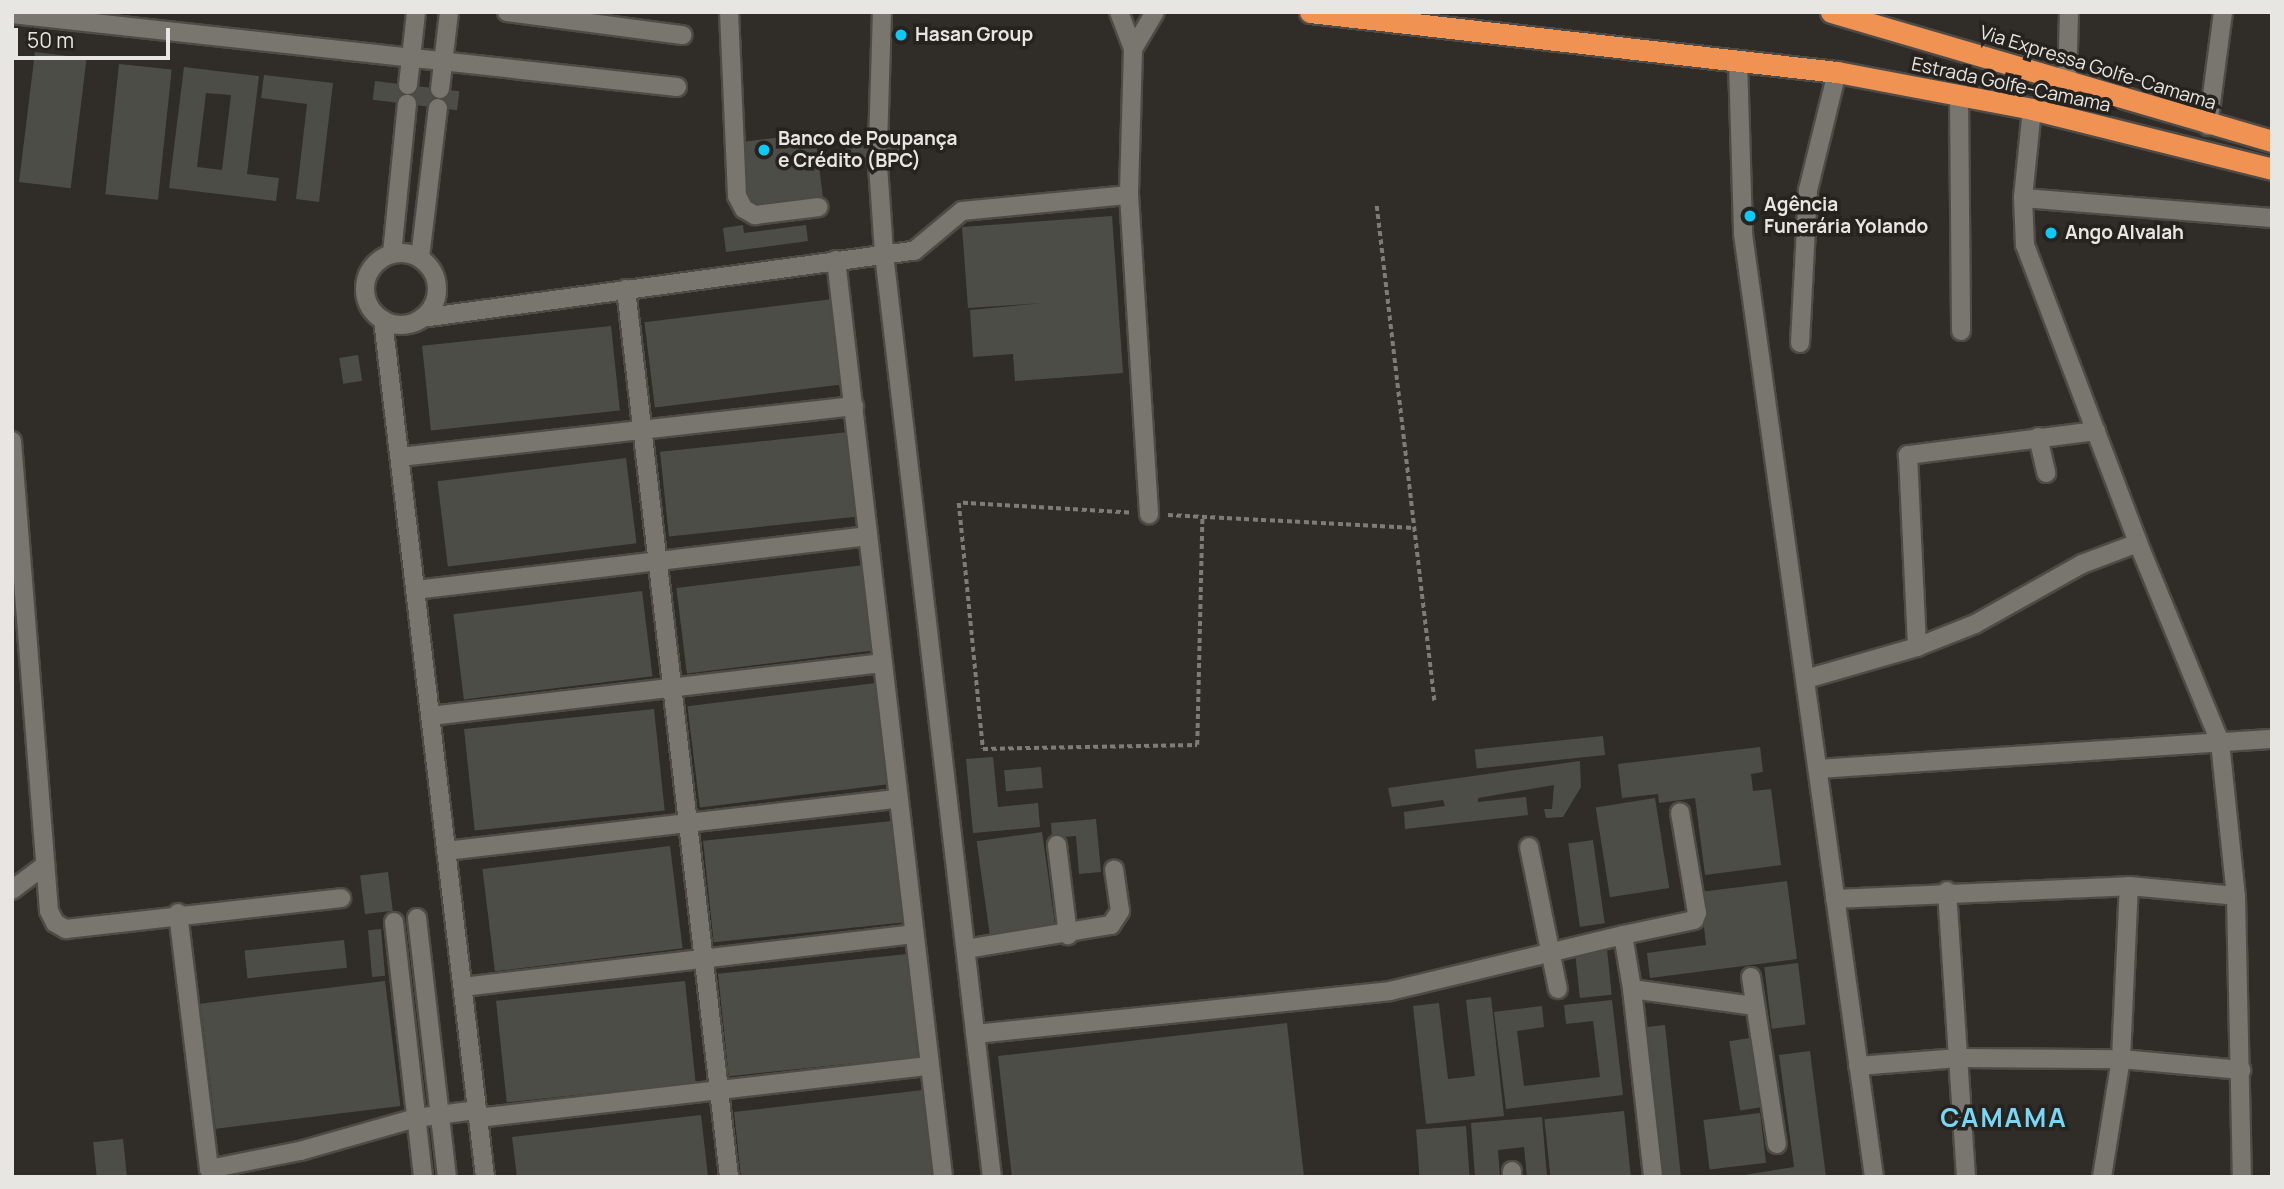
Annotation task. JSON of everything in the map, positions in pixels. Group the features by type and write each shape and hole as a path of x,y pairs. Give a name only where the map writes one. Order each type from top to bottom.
{"highway":[{"path":"1310,12 1738,61"},
{"name":"Via Expressa Golfe-Camama","path":"1831,12 1931,39 2067,85 2208,126 2272,141"},
{"name":"Estrada Golfe-Camama","path":"1738,61 1837,72 2032,109 2272,169"}],"street":[{"path":"408,85 415,12"},
{"path":"440,89 449,12"},
{"path":"507,12 682,35"},
{"path":"729,12 737,196 744,209 755,215 819,208"},
{"path":"1119,12 1133,49 1129,195 1149,514"},
{"path":"1133,49 1155,12"},
{"path":"2067,85 2069,12"},
{"path":"2208,126 2223,12"},
{"path":"12,14 677,87"},
{"path":"878,146 883,14"},
{"path":"1738,61 1743,234 1874,1177"},
{"path":"1800,343 1808,190 1837,72"},
{"path":"1959,95 1961,331"},
{"path":"392,254 407,104"},
{"path":"420,258 438,108"},
{"path":"2032,109 2023,198 2025,245 2138,543 2220,742 2236,897 2242,1070 2242,1177"},
{"path":"878,164 884,254 992,1177"},
{"path":"383,320 406,325 422,318 914,251 962,211 1129,195"},
{"path":"2023,198 2272,218"},
{"path":"422,318 437,292 432,270 420,258 392,254 372,267 367,278 368,302 383,320 485,1177"},
{"path":"836,260 943,1177"},
{"path":"626,289 729,1177"},
{"path":"400,457 854,406"},
{"path":"1917,647 1908,455 2096,431"},
{"path":"2038,437 2046,473"},
{"path":"12,441 49,911 55,923 66,929 178,913 341,898"},
{"path":"415,590 868,536"},
{"path":"1806,679 1917,647 1975,624 2082,565 2138,543"},
{"path":"430,716 883,663"},
{"path":"1819,769 2272,739"},
{"path":"446,851 898,799"},
{"path":"975,1034 1390,990 1483,971 1550,950 1694,919 1697,913 1681,812"},
{"path":"1057,845 1068,935"},
{"path":"1529,847 1558,989"},
{"path":"12,890 45,864"},
{"path":"965,949 1068,935 1111,925 1118,919 1114,869"},
{"path":"1835,899 1947,891 2129,886 2236,897"},
{"path":"2102,1177 2121,1059 2129,886"},
{"path":"1947,891 1966,1177"},
{"path":"178,913 209,1168 290,1153 416,1118 440,1114 478,1114 719,1091 928,1066"},
{"path":"416,918 447,1177"},
{"path":"394,922 423,1177"},
{"path":"463,987 913,934"},
{"path":"1623,935 1632,989 1653,1177"},
{"path":"1751,977 1777,1144"},
{"path":"1632,989 1755,1006"},
{"path":"1858,1066 1959,1058 2121,1059 2242,1070"}],"path":[{"path":"1377,206 1435,704"},
{"path":"1202,517 1197,745 983,749 959,503 1415,528"}],"building":[{"path":"35,52 87,58 71,188 19,182"},
{"path":"119,64 172,70 158,200 105,194"},
{"path":"184,67 259,76 247,174 279,178 276,201 169,188","holes":["206,93 231,95 222,170 197,167"]},
{"path":"264,75 333,83 319,202 296,199 307,104 261,98"},
{"path":"375,81 459,91 457,110 373,100"},
{"path":"815,133 823,199 746,208 738,143"},
{"path":"846,145 908,146 908,165 846,164"},
{"path":"1112,216 1123,373 1015,381 1013,354 973,357 970,310 1043,303 968,308 962,227"},
{"path":"743,225 744,233 806,225 808,241 726,252 723,228"},
{"path":"833,299 843,384 655,408 644,322"},
{"path":"611,326 620,411 431,430 422,346"},
{"path":"358,355 362,381 343,384 339,358"},
{"path":"849,432 858,517 669,536 660,452"},
{"path":"626,458 636,543 448,567 437,481"},
{"path":"864,565 874,650 687,673 676,588"},
{"path":"642,591 652,676 464,700 453,614"},
{"path":"876,683 888,784 700,807 687,706"},
{"path":"654,709 665,810 475,830 464,729"},
{"path":"1603,736 1605,755 1477,768 1475,749"},
{"path":"1760,747 1763,772 1751,774 1753,791 1771,789 1781,865 1705,875 1695,798 1659,803 1658,794 1622,798 1618,764"},
{"path":"993,757 998,807 1038,803 1040,827 973,833 966,759"},
{"path":"1580,761 1581,787 1563,817 1546,818 1544,809 1552,809 1554,785 1478,798 1478,802 1526,797 1528,815 1405,829 1404,812 1445,806 1443,800 1392,807 1388,788"},
{"path":"1041,767 1043,788 1006,791 1004,770"},
{"path":"1655,798 1669,888 1610,897 1596,807"},
{"path":"1096,819 1101,872 1079,874 1076,836 1052,838 1051,823"},
{"path":"892,821 903,922 714,942 703,841"},
{"path":"1042,832 1055,928 990,937 977,841"},
{"path":"1593,840 1605,923 1580,927 1568,843"},
{"path":"670,846 683,948 495,971 482,869"},
{"path":"388,872 393,911 365,914 360,875"},
{"path":"1787,881 1797,959 1650,978 1647,953 1706,945 1700,892"},
{"path":"381,929 385,976 372,977 368,930"},
{"path":"344,940 347,968 247,978 245,950"},
{"path":"1607,950 1612,995 1580,998 1575,953"},
{"path":"907,954 918,1056 729,1076 718,974"},
{"path":"1798,963 1806,1025 1772,1029 1764,967"},
{"path":"385,981 400,1106 216,1129 200,1004"},
{"path":"685,981 696,1082 507,1102 496,1001"},
{"path":"1491,997 1504,1116 1426,1124 1413,1006 1439,1003 1448,1079 1475,1076 1466,1000"},
{"path":"1612,1000 1623,1095 1506,1109 1494,1012 1542,1006 1544,1027 1517,1031 1524,1086 1600,1077 1593,1021 1566,1024 1564,1005"},
{"path":"1287,1023 1304,1177 1012,1177 998,1056"},
{"path":"1665,1025 1681,1177 1658,1177 1642,1027"},
{"path":"1750,1038 1761,1107 1740,1110 1729,1041"},
{"path":"1810,1051 1826,1177 1732,1177 1794,1167 1779,1055"},
{"path":"923,1090 932,1177 741,1177 734,1112"},
{"path":"1624,1111 1631,1177 1550,1177 1544,1119"},
{"path":"1760,1113 1766,1163 1710,1170 1703,1120"},
{"path":"701,1115 708,1177 517,1177 512,1137"},
{"path":"1542,1117 1547,1177 1527,1177 1524,1147 1498,1150 1500,1177 1475,1177 1471,1123"},
{"path":"1466,1126 1470,1177 1419,1177 1416,1129"},
{"path":"123,1139 127,1177 97,1177 93,1142"}],"place":[{"name":"Hasan Group","path":"901,35"},
{"name":"Banco de Poupança e Crédito (BPC)","path":"764,150"},
{"name":"Agência Funerária Yolando","path":"1750,216"},
{"name":"Ango Alvalah","path":"2051,233"}],"district":[{"name":"CAMAMA","path":"2004,1118"}]}
